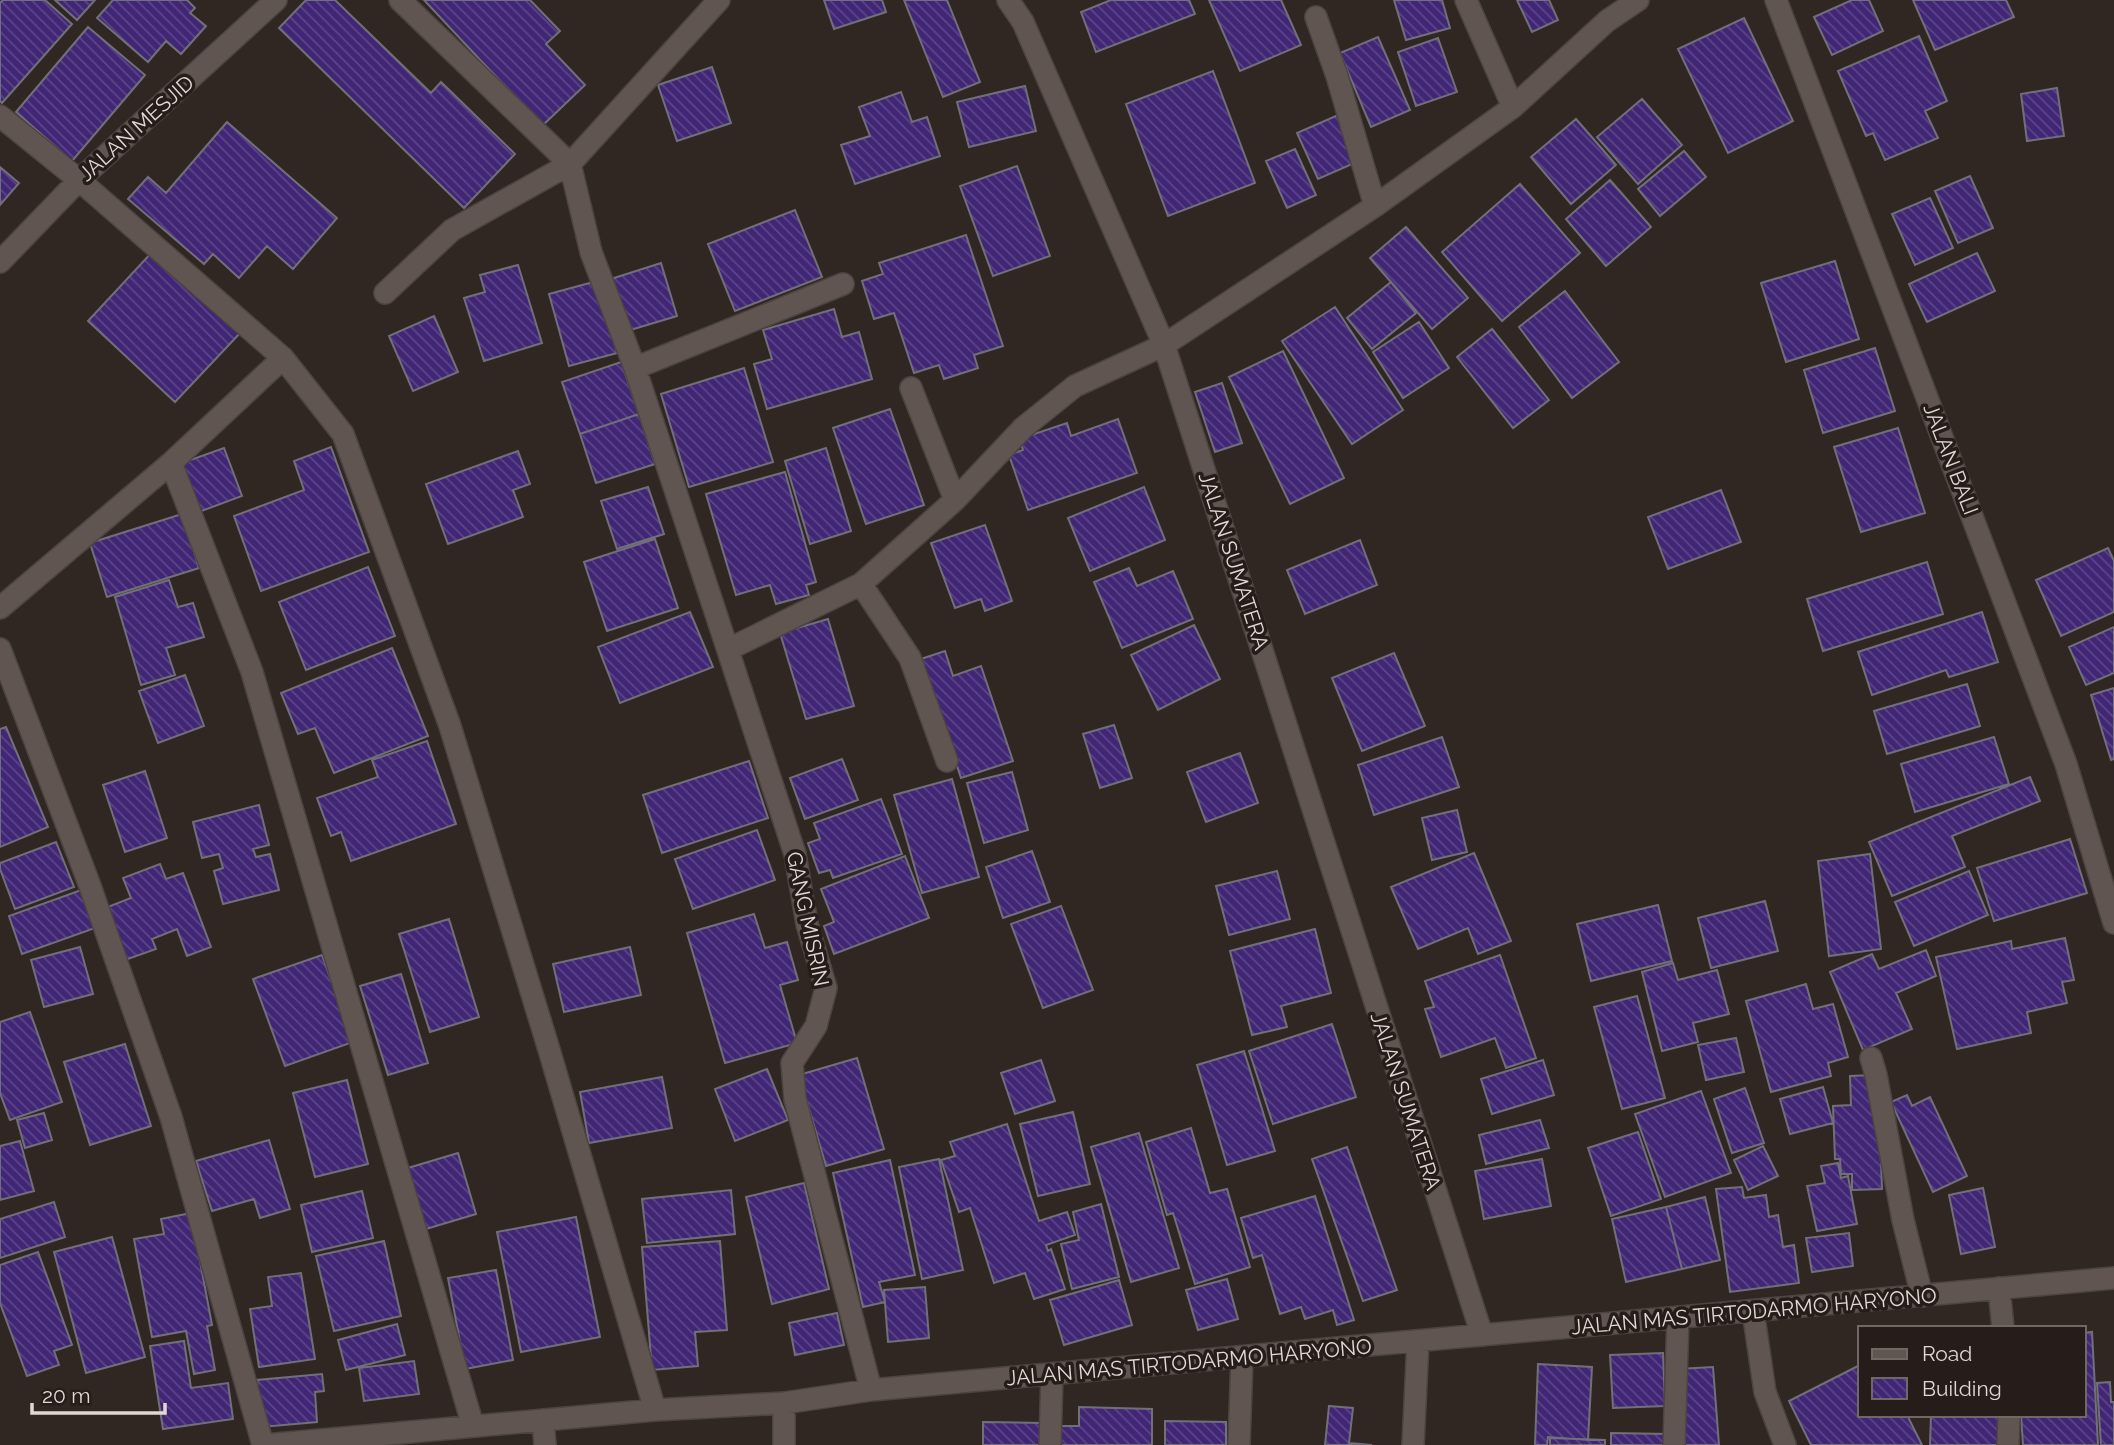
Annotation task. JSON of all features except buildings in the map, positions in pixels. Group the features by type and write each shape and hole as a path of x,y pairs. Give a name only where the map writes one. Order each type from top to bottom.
{"street":[{"path":"400,0 570,164"},
{"path":"385,293 452,230 570,164 719,0"},
{"name":"JALAN SUMATERA","path":"1008,0 1023,22 1164,345 1482,1335"},
{"path":"1466,0 1513,107"},
{"path":"729,649 861,583 955,500 1023,428 1075,386 1164,345 1376,206 1513,107 1607,21 1638,0"},
{"name":"JALAN BALI","path":"1776,0 2066,764 2114,923"},
{"name":"JALAN MESJID","path":"0,262 79,180 268,3"},
{"path":"1315,17 1338,76 1376,206"},
{"path":"0,117 79,180 283,358 343,434 450,726 550,1053 654,1410"},
{"name":"GANG MISRIN","path":"570,164 591,252 635,368 795,854 807,924 826,988 816,1026 792,1063 795,1099 871,1390"},
{"path":"635,368 843,284"},
{"path":"0,608 171,463 283,358"},
{"path":"911,388 955,500"},
{"path":"171,463 251,671 472,1426"},
{"path":"861,583 910,658 947,761"},
{"path":"0,649 90,886 171,1117 264,1445"},
{"path":"1871,1058 1903,1220 1923,1296"},
{"name":"JALAN MAS TIRTODARMO HARYONO","path":"264,1445 654,1410 784,1403 871,1390 2114,1278"},
{"path":"1999,1288 2003,1326"},
{"path":"1754,1311 1765,1392 1785,1445"},
{"path":"1674,1445 1678,1317"},
{"path":"1413,1445 1418,1341"},
{"path":"1239,1445 1242,1357"},
{"path":"1050,1445 1052,1374"},
{"path":"784,1403 784,1445"},
{"path":"2008,1445 2009,1417"},
{"path":"543,1419 545,1445"}]}
